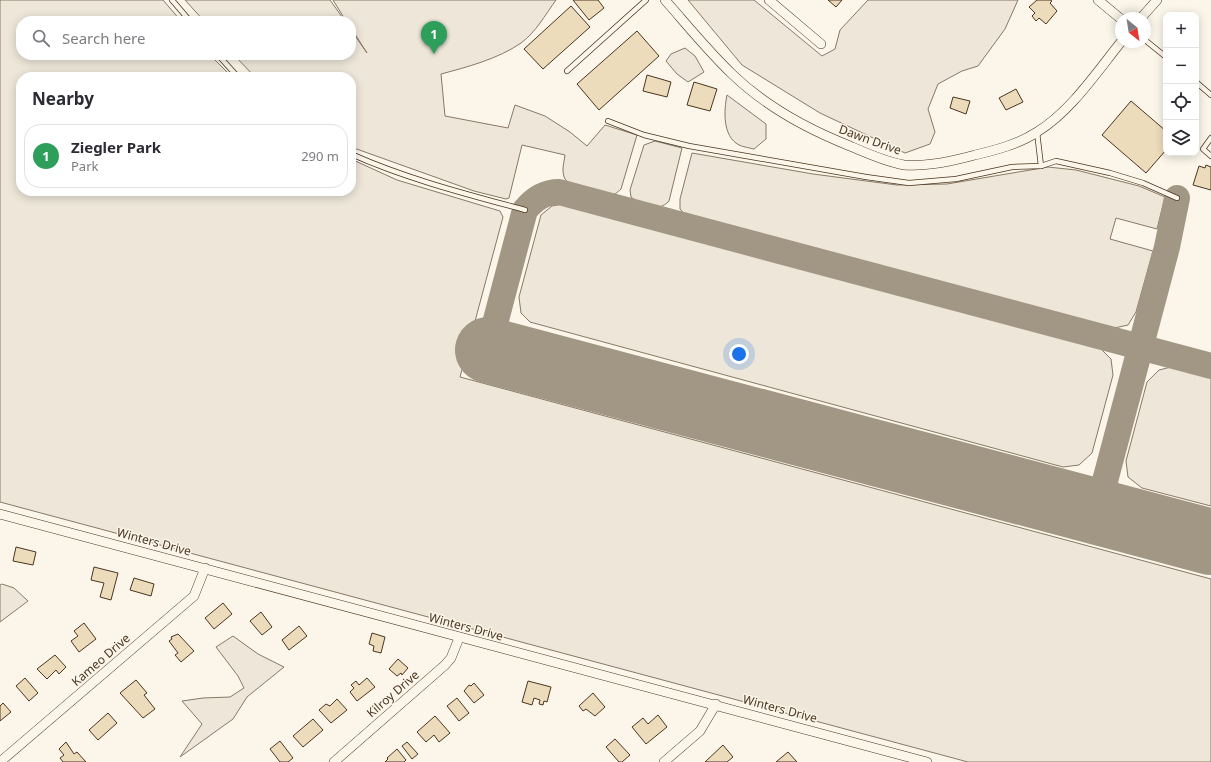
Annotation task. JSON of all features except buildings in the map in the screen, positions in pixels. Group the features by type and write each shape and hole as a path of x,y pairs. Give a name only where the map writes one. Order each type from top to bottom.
{"street":[{"name":"Dawn Drive","path":"665,0 710,53 733,75 764,100 799,122 832,139 871,155 903,165 929,164 983,153 1014,144 1037,132 1051,122 1078,95 1117,48"},
{"path":"769,0 821,44"},
{"path":"1098,0 1115,14"},
{"path":"1147,12 1157,0"},
{"name":"Winters Drive","path":"0,514 205,568 459,638 716,704 927,762"},
{"name":"Kameo Drive","path":"0,762 194,596 205,568"},
{"name":"Kilroy Drive","path":"334,762 445,665 451,658 459,638"},
{"path":"664,762 700,730 716,704"}],"lane":[{"path":"172,0 186,16"},
{"path":"567,71 646,0"},
{"path":"1151,45 1163,55"},
{"path":"223,60 233,72"},
{"path":"1198,84 1211,95"},
{"path":"608,121 644,135 689,146 858,176 909,183 956,179 1012,167 1041,166 1056,161 1110,173 1143,183 1177,198"},
{"path":"1037,132 1041,166"},
{"path":"1211,138 1203,149 1211,156"},
{"path":"356,156 420,181 525,210"}],"shaded area":[{"path":"0,0 163,0 177,16 16,16 16,60 215,60 227,72 16,72 16,196 356,196 356,161 397,180 500,211 503,217 460,377 1211,579 1211,762 968,762 0,502"},
{"path":"185,0 330,0 341,16 199,16"},
{"path":"333,0 556,0 536,29 526,39 512,49 492,58 441,74 445,116 508,128 515,105 545,116 570,132 587,146 605,125 637,135 621,189 614,195 608,196 573,185 565,179 564,176 563,170 565,155 522,145 509,198 506,199 474,191 356,149 356,72 250,72 239,60 356,60 356,37 367,53 356,36 356,16 343,16"},
{"path":"688,0 754,0 822,56 835,49 840,30 868,0 1018,0 1005,29 978,66 962,71 938,84 928,109 935,132 930,144 905,153 820,113 742,65"},
{"path":"685,48 695,56 704,72 688,82 677,74 666,61 671,54"},
{"path":"727,95 766,124 766,139 754,149 739,145 733,141 730,136 727,129 725,115"},
{"path":"655,141 682,148 669,201 660,207 650,207 631,197 630,190 644,145"},
{"path":"692,153 813,174 897,185 947,184 1048,167 1076,170 1139,186 1165,197 1157,229 1116,218 1110,239 1153,251 1136,312 1128,325 1110,329 686,216 680,209 680,199"},
{"path":"568,203 1100,348 1111,359 1113,375 1092,453 1079,465 1063,467 530,322 521,313 519,297 541,215 552,206"},
{"path":"1175,366 1211,377 1211,506 1142,488 1128,477 1126,461 1147,382 1159,370"},
{"path":"2,584 14,588 28,601 0,622 0,585"},
{"path":"233,636 258,654 284,667 247,697 233,719 180,757 202,724 182,701 203,698 230,697 244,688 238,676 216,647"}],"taxiway":[{"path":"488,350 525,210 540,197 549,193 559,192 1211,366"},
{"path":"1067,504 1079,501 1094,494 1105,481 1167,247 1177,198"},
{"path":"1105,481 1108,493 1114,504 1132,521"}],"runway":[{"path":"488,350 1211,542"}],"place":[{"name":"Ziegler Park","path":"434,54"}]}
